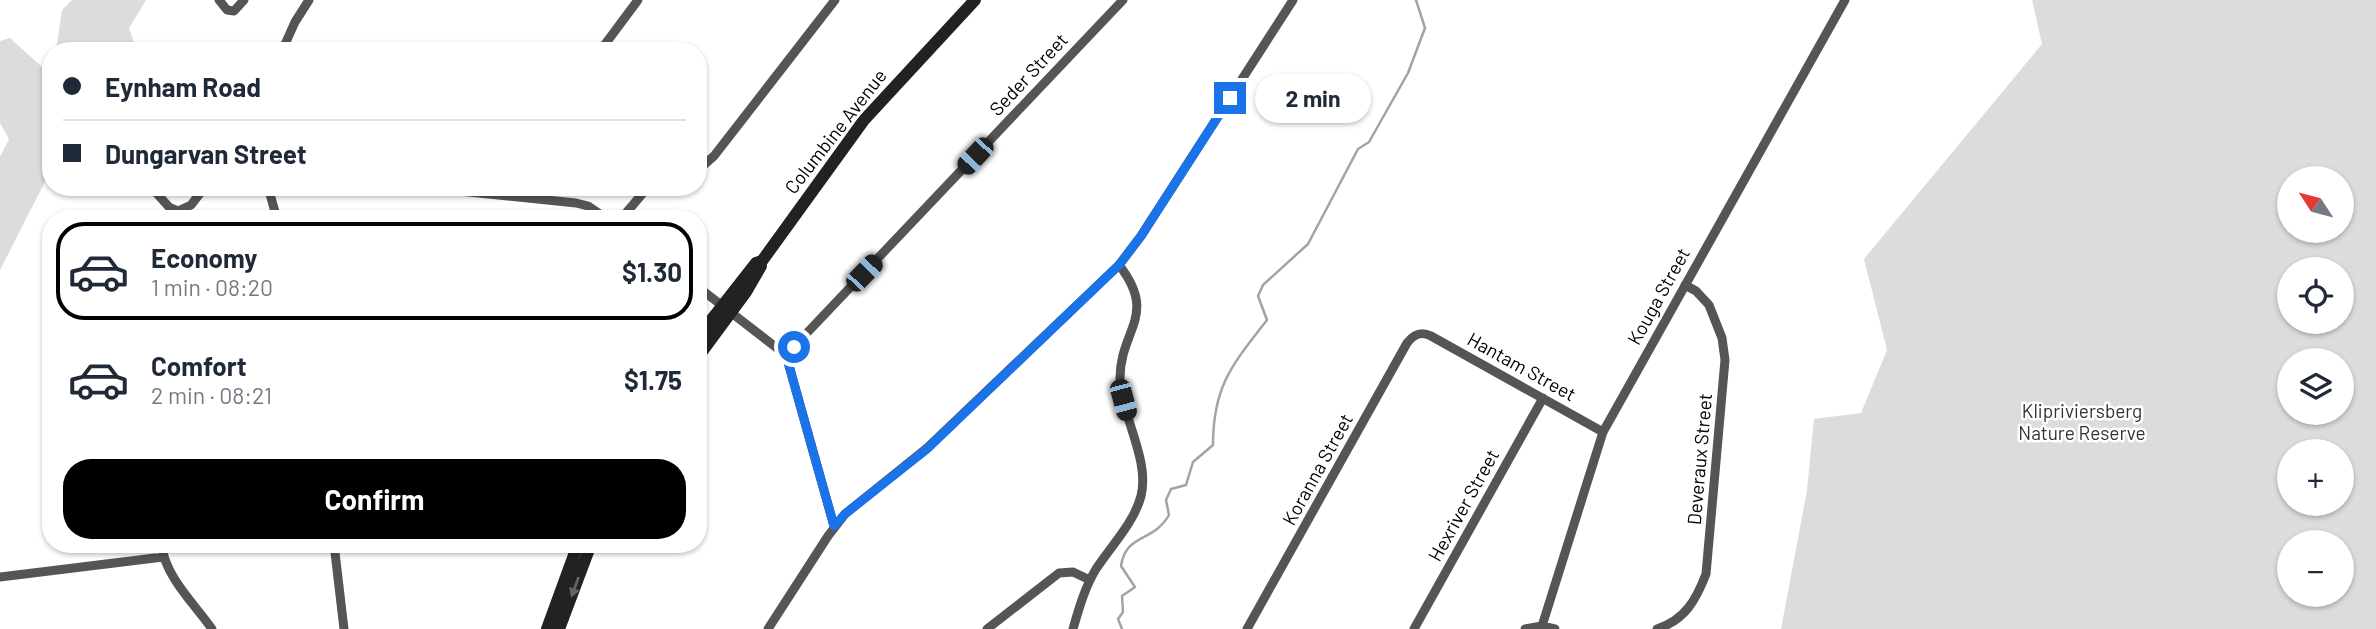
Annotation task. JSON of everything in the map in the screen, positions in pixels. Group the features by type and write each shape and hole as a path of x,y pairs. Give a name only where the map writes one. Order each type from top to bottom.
{"main road":[{"name":"Columbine Avenue","path":"707,343 728,309 761,267 762,261 864,120 975,0"},
{"name":"Columbine Avenue","path":"707,329 728,309"},
{"path":"547,629 575,553"},
{"path":"559,629 588,553"}],"street":[{"path":"219,0 227,10 234,11 244,0"},
{"path":"285,42 309,0"},
{"path":"607,42 638,0"},
{"path":"707,162 835,0"},
{"name":"Seder Street","path":"786,355 1123,0"},
{"path":"768,629 834,526 845,514 927,449 1119,265 1141,236 1293,0"},
{"name":"Kouga Street","path":"1542,626 1603,432 1844,0"},
{"path":"159,196 176,210"},
{"path":"180,210 191,205 198,196"},
{"path":"508,196 576,203 594,210"},
{"path":"629,210 640,196"},
{"path":"1073,629 1090,580 1136,507 1142,485 1138,452 1123,400 1120,376 1136,316 1137,296 1119,265"},
{"name":"Deveraux Street","path":"1657,629 1671,624 1686,612 1696,599 1706,574 1723,383 1724,348 1717,324 1705,300 1685,285"},
{"path":"707,293 786,355 834,526"},
{"name":"Hantam Street","path":"1422,333 1446,343 1603,432"},
{"name":"Koranna Street","path":"1247,629 1408,343 1415,335 1422,333"},
{"name":"Hexriver Street","path":"1414,629 1544,398"},
{"path":"162,553 171,575 212,629"},
{"path":"335,553 344,629"},
{"path":"0,577 163,557"},
{"path":"987,629 1059,573 1073,572 1090,580"},
{"path":"1525,629 1542,626 1555,629"}],"green space":[{"path":"72,0 146,0 129,28 134,42 57,42 62,10"},
{"name":"Klipriviersberg Nature Reserve","path":"2032,0 2376,0 2376,629 1781,629 1807,490 1814,419 1861,413 1887,350 1864,259 2042,44"},
{"path":"10,38 42,67 42,188 0,270 0,157 9,139 0,123 0,41"}],"waterway":[{"path":"1122,629 1118,619 1123,612 1122,596 1135,587 1121,566 1124,555 1134,543 1163,524 1169,515 1166,500 1171,489 1186,485 1193,462 1213,445 1217,407 1227,377 1267,320 1258,296 1263,285 1308,244 1358,149 1369,142 1408,73 1425,28 1416,0"}],"route":[{"path":"794,347 786,355 834,526 845,514 927,449 1119,265 1141,236 1230,98"}]}
